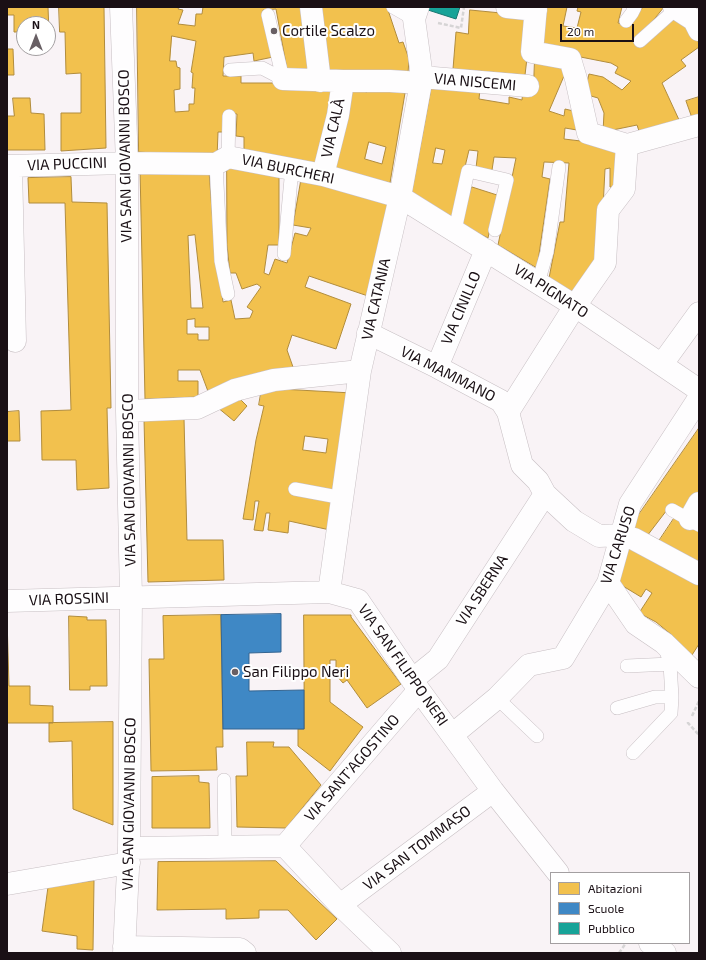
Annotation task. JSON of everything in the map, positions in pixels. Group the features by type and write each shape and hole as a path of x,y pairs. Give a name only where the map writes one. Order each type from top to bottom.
{"street":[{"name":"VIA SAN GIOVANNI BOSCO","path":"121,7 127,163 128,411 131,597 129,856 124,950"},
{"path":"311,7 320,81"},
{"path":"506,7 536,8 532,52 570,59 576,78 588,133 627,145 699,125"},
{"name":"VIA CATANIA","path":"329,592 360,371 400,197 421,80 416,13"},
{"name":"VIA NISCEMI","path":"283,79 320,81 421,80 528,86"},
{"name":"VIA CALÀ","path":"322,174 338,115 343,81"},
{"path":"508,412 575,306 605,263 608,210 624,189 627,145"},
{"name":"VIA BURCHERI","path":"127,163 222,160 292,168 322,174 400,197"},
{"name":"VIA PUCCINI","path":"9,166 127,163"},
{"path":"9,166 14,341"},
{"name":"VIA PIGNATO","path":"400,197 575,306 699,390"},
{"name":"VIA CINILLO","path":"437,367 486,250"},
{"path":"662,364 699,313"},
{"name":"VIA MAMMANO","path":"368,333 501,401 508,412 522,465 538,481 545,494 574,521 599,536 621,535"},
{"path":"128,411 197,408 236,390 274,380 360,371"},
{"name":"VIA CARUSO","path":"452,735 497,698 529,665 564,658 608,583 630,504 699,398"},
{"name":"VIA SBERNA","path":"416,685 438,659 545,494"},
{"path":"621,535 634,539 699,574"},
{"path":"608,583 636,624 664,643 699,677"},
{"name":"VIA SAN FILIPPO NERI","path":"131,597 329,592 358,600 416,685 493,791 557,872"},
{"name":"VIA ROSSINI","path":"7,601 131,597"},
{"name":"VIA SANT'AGOSTINO","path":"285,846 416,685"},
{"name":"VIA SAN TOMMASO","path":"340,905 493,791"},
{"path":"7,884 129,856 225,847 285,846 340,905 390,953"},
{"path":"652,944 665,953"},
{"path":"124,950 240,950 244,953"}],"lane":[{"path":"393,7 416,13"},
{"path":"626,21 632,13 634,7"},
{"path":"268,15 283,79"},
{"path":"640,41 689,18"},
{"path":"230,70 262,68 283,79"},
{"path":"228,294 221,261 222,160 229,116"},
{"path":"284,254 292,168"},
{"path":"538,283 547,252 559,168"},
{"path":"455,230 468,171 507,180 495,230"},
{"path":"295,489 343,498"},
{"path":"633,752 670,713 672,697 670,664 664,643"},
{"path":"627,666 670,664"},
{"path":"617,708 655,696 672,697"},
{"path":"497,698 537,736"},
{"path":"224,780 225,847"}],"path":[{"path":"416,13 461,28 464,7"},
{"path":"699,701 688,723 699,734"},
{"path":"619,953 626,944"}],"building: Abitazioni":[{"path":"7,7 48,7 48,16 16,16 16,32 14,32 14,15 7,15"},
{"path":"59,7 104,7 106,148 61,151 61,113 81,113 81,73 66,74 65,32 60,32"},
{"path":"137,7 179,7 178,9 183,10 178,24 195,26 196,14 202,14 203,7 306,7 315,74 288,75 276,9 263,10 273,57 254,61 253,53 224,57 223,76 241,76 241,83 293,83 335,87 319,165 244,150 244,137 236,136 237,114 224,113 223,132 218,132 217,158 139,152","holes":["172,36 196,41 191,72 193,73 192,88 195,88 194,104 189,104 189,111 175,112 174,90 180,89 180,68 177,67 176,61 170,61"]},
{"path":"320,7 387,7 399,43 403,42 409,59 408,73 323,75"},
{"path":"546,7 567,7 563,26 577,28 581,12 577,11 578,7 622,7 618,23 628,25 643,7 664,7 636,42 676,17 691,28 699,43 699,47 681,60 686,66 662,83 680,122 640,134 637,125 603,132 604,113 598,98 584,94 589,74 603,77 622,90 631,81 615,73 618,67 611,63 540,49"},
{"path":"470,10 532,16 525,75 453,69 456,32 468,34"},
{"path":"7,49 13,49 14,75 7,75"},
{"path":"535,58 566,61 564,76 549,111 564,116 565,109 582,113 583,131 565,128 564,139 616,146 620,189 610,187 610,168 605,169 601,247 578,295 549,278 560,222 564,222 569,163 544,162 542,177 550,179 537,268 498,245 516,158 494,157 492,170 476,168 478,151 469,150 453,217 411,196 432,83 480,89 479,99 509,104 509,97 522,100 523,89 533,90","holes":["436,148 445,150 442,164 433,163"]},
{"path":"350,88 367,92 368,88 405,93 390,183 330,168","holes":["369,142 386,147 382,164 365,159"]},
{"path":"699,97 699,116 692,118 686,101"},
{"path":"13,98 30,98 31,113 44,114 45,150 7,150 7,116 14,116"},
{"path":"227,164 279,172 279,245 268,245 264,273 269,275 275,259 287,263 295,233 307,236 311,228 293,225 301,179 389,198 368,296 309,276 305,287 351,304 336,349 292,335 287,350 293,367 209,394 200,370 178,370 178,381 198,381 198,397 145,399 140,169 209,171 214,237 223,302 231,300 235,319 250,318 253,311 247,307 261,287 257,284 242,289 236,273 230,273 227,245","holes":["195,235 203,308 191,308 188,236","195,319 195,327 209,327 209,340 198,340 198,334 187,334 187,320"]},
{"path":"71,177 72,202 107,203 111,408 107,408 109,488 77,490 76,460 42,460 41,411 71,410 65,203 29,203 28,178"},
{"path":"472,187 497,195 488,238 460,224"},
{"path":"262,388 352,393 330,530 289,521 288,533 268,530 270,513 266,513 263,531 254,530 259,501 255,501 253,520 243,519 256,440 264,406 259,405","holes":["305,436 328,439 326,453 303,450"]},
{"path":"235,394 247,406 234,421 217,407"},
{"path":"19,411 20,441 7,441 7,412"},
{"path":"184,418 187,540 223,540 224,580 148,582 144,419"},
{"path":"699,428 699,491 682,514 670,506 647,536 631,526"},
{"path":"677,514 699,528 699,571 655,547"},
{"path":"629,545 699,581 699,644 692,655 656,622 639,613 652,593 646,589 641,597 618,583"},
{"path":"221,615 223,747 216,747 217,770 151,771 149,659 164,659 163,616"},
{"path":"304,615 351,615 401,684 367,708 347,680 343,683 336,675 336,660 330,660 330,702 363,727 330,771 298,746 298,729 304,729"},
{"path":"69,616 87,617 87,620 106,620 107,686 90,686 90,690 70,690"},
{"path":"7,618 9,686 30,686 30,705 53,706 53,723 7,723"},
{"path":"113,722 113,825 73,809 72,741 49,742 49,723"},
{"path":"247,742 274,742 273,747 289,747 321,785 286,828 237,827 236,776 247,776"},
{"path":"199,776 199,782 209,783 210,828 152,828 152,777"},
{"path":"276,861 337,919 316,940 288,910 259,910 259,918 226,919 226,909 157,910 158,862"},
{"path":"94,881 93,950 77,949 77,936 42,931 48,887"}],"building: Scuole":[{"name":"San Filippo Neri","path":"281,614 281,652 249,653 249,691 304,690 304,729 223,729 221,615"}],"building: Pubblico":[{"path":"428,7 460,7 456,19 428,10"}],"place":[{"name":"Cortile Scalzo","path":"274,31"},
{"name":"San Filippo Neri","path":"235,672"}]}
